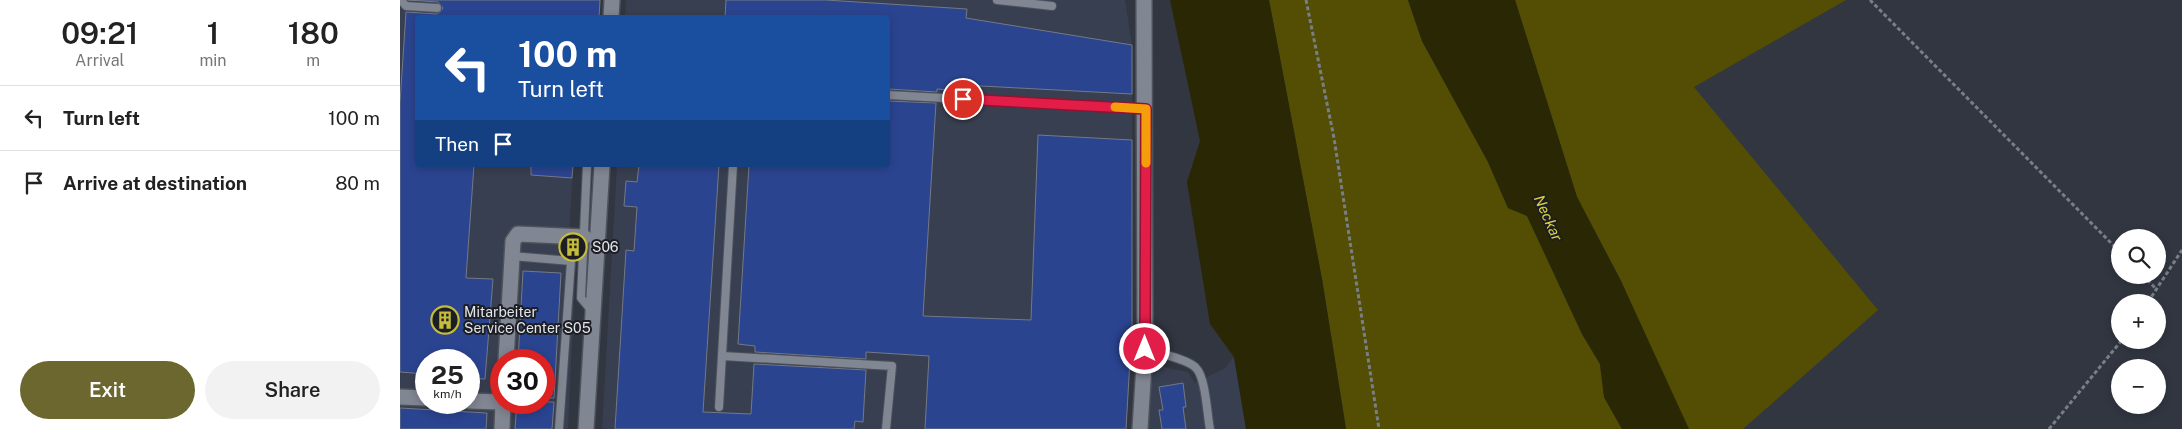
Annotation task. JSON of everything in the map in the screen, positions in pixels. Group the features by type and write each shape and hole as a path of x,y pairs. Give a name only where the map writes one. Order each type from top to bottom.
{"street":[{"path":"610,15 612,0"},
{"path":"1140,429 1145,349 1146,109 1144,0"},
{"path":"586,429 602,167"},
{"path":"507,349 513,242 518,234 584,237"},
{"path":"400,397 415,398"},
{"path":"502,414 502,429"}],"lane":[{"path":"401,0 406,6 437,8"},
{"path":"997,0 1052,6"},
{"path":"890,95 1146,109"},
{"path":"588,167 581,298 593,313"},
{"path":"719,407 733,167"},
{"path":"512,256 571,261 559,429"},
{"path":"1145,349 1182,361 1196,368 1202,381 1210,429"},
{"path":"722,356 892,366 886,429"}],"path":[{"path":"1306,0 1334,138 1379,429"},
{"path":"1870,0 2111,243"},
{"path":"2154,294 2182,250"},
{"path":"2151,284 2157,290"},
{"path":"2049,429 2115,349"}],"shaded area":[{"path":"400,0 600,0 599,15 415,15 415,167 573,167 569,239 577,240 568,429 400,429"},
{"path":"626,0 1125,0 1132,45 1132,325 1126,429 602,429 617,167 890,167 890,15 625,15"},
{"path":"1269,0 1408,0 1422,41 1488,162 1508,208 1527,216 1582,334 1600,364 1604,397 1622,429 1346,429 1322,279"},
{"path":"1515,0 1846,0 1694,87 1878,310 1743,429 1689,429 1685,424 1621,281 1577,197"},
{"path":"1234,357 1246,429 1147,429 1149,364 1188,372 1195,383 1225,368"}],"water":[{"path":"1170,0 1269,0 1322,279 1346,429 1246,429 1234,357 1210,324 1187,182 1200,141"},
{"name":"Neckar","path":"1408,0 1515,0 1577,197 1621,281 1689,429 1622,429 1604,397 1600,364 1582,334 1527,216 1508,208 1488,162 1422,41"}],"building":[{"path":"408,0 600,0 599,15 415,15 415,167 474,167 466,278 493,279 485,379 480,379 480,349 415,349 415,373 400,372 400,103 406,12 437,14 443,8 438,2"},
{"path":"726,0 826,0 967,9 966,18 1132,45 1132,94 962,85 962,91 937,89 937,92 890,89 890,15 725,15"},
{"path":"890,101 936,103 923,316 1031,320 1038,135 1132,140 1132,325 1126,429 925,429 929,356 866,352 866,359 755,352 755,346 738,344 749,167 890,167"},
{"path":"531,167 573,167 572,178 531,175"},
{"path":"639,167 719,167 703,412 751,414 754,364 866,370 863,422 855,421 854,429 615,429 626,250 634,251 637,207 624,206 626,181 637,182"},
{"path":"523,271 561,273 555,380 555,349 519,349"},
{"path":"1183,383 1186,407 1183,407 1186,429 1162,429 1159,410 1163,410 1159,387"},
{"path":"400,408 415,409 415,414 487,413 486,429 400,429"},
{"path":"516,414 553,414 552,429 515,429"}],"slow traffic":[{"path":"1115,107 1146,109 1146,163"}],"place":[{"name":"S06","path":"573,247"},
{"name":"Mitarbeiter Service Center S05","path":"445,320"}],"route":[{"path":"963,99 1146,109 1145,349"}]}
